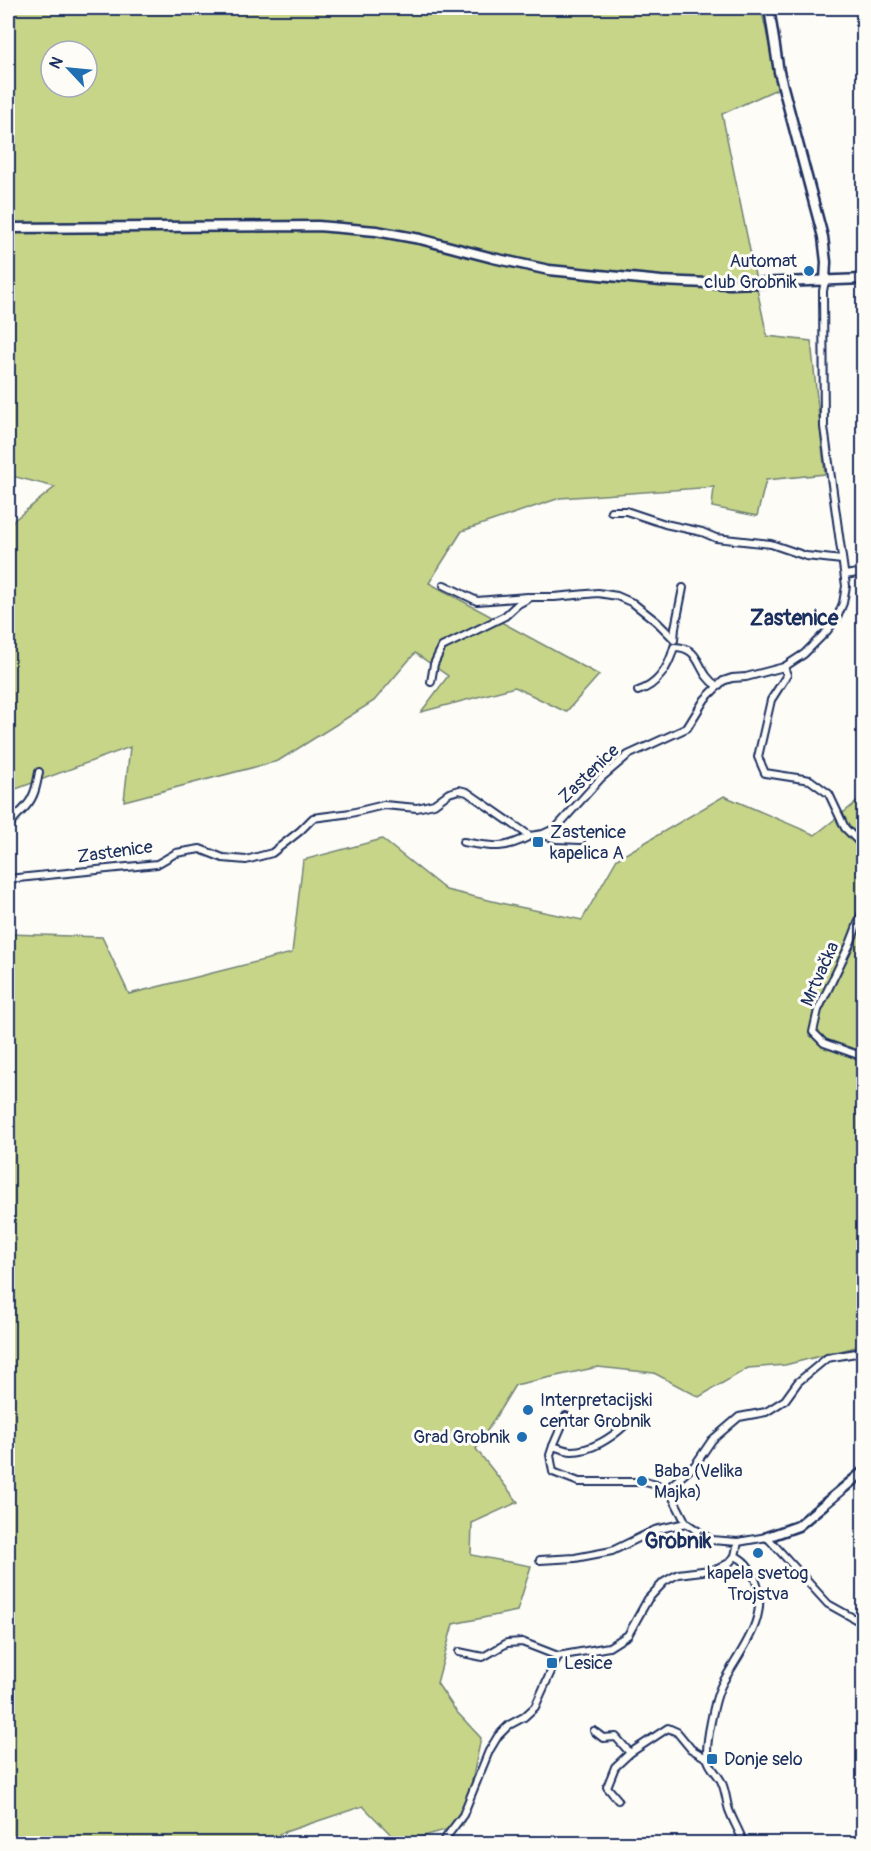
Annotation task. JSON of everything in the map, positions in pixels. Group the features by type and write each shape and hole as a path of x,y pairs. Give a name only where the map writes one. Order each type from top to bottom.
{"main road":[{"path":"769,8 778,72 823,237 826,262 825,281"},
{"path":"8,228 318,226 376,231 420,239 549,270 661,281 730,284 864,279"},
{"path":"767,1538 798,1526 864,1471"}],"street":[{"path":"674,647 688,648 695,655 709,681 717,686 732,678 746,677 784,667 804,654 837,618 846,586 824,427 823,291 825,281"},
{"path":"611,511 626,511 716,538 771,544 806,556 842,560"},
{"path":"844,576 864,572"},
{"path":"444,585 477,601 598,593 617,596 633,603 674,639"},
{"path":"638,691 653,684 671,658 683,588"},
{"path":"431,682 434,664 442,647 505,616 518,604 531,597"},
{"path":"784,667 787,675 771,700 758,757 765,773 810,780 829,794 845,828 864,847"},
{"name":"Zastenice","path":"8,879 157,864 176,854 200,849 223,858 246,860 272,853 313,818 384,806 417,808 434,804 449,793 459,790 467,792 530,836 543,834 556,828 601,778 628,755 687,728 705,699 717,686"},
{"path":"8,828 13,817 27,807 31,800 37,786 39,772"},
{"path":"543,834 556,839 581,840"},
{"path":"463,842 503,846 514,844 530,836"},
{"name":"Mrtvačka","path":"864,908 850,944 818,1010 813,1032 824,1043 864,1056"},
{"path":"668,1488 695,1465 711,1440 739,1417 766,1412 785,1400 798,1382 827,1358 864,1353"},
{"path":"566,1416 550,1455 553,1472 579,1482 645,1482 668,1488 686,1523 711,1540 738,1542 767,1538 828,1604 864,1624"},
{"path":"553,1446 570,1451 580,1450 614,1435 624,1426"},
{"path":"540,1560 575,1558 612,1551 655,1530 686,1523"},
{"path":"459,1652 483,1657 507,1642 522,1642 558,1656 609,1647 628,1635 648,1599 664,1582 678,1574 718,1569 729,1563 735,1556 738,1542"},
{"path":"708,1759 708,1735 718,1695 722,1684 740,1658 756,1624 759,1610 759,1587 752,1572 742,1559 735,1556"},
{"path":"441,1844 463,1815 489,1751 498,1736 509,1725 536,1707 558,1656"},
{"path":"618,1800 607,1786 615,1767 630,1753 668,1728 678,1732 691,1749 708,1759 722,1783 729,1810 744,1844"},
{"path":"594,1731 603,1738 616,1737 630,1753"}],"green space":[{"path":"8,8 761,8 779,88 722,114 756,280 696,279 575,269 516,259 393,229 334,223 8,224"},
{"path":"302,230 354,233 393,239 530,271 574,278 652,285 757,289 767,336 811,341 825,474 766,480 757,516 712,507 714,487 560,498 462,531 429,583 599,675 566,712 515,687 421,712 448,676 415,653 374,701 278,761 124,801 130,747 8,792 8,525 55,487 8,475 8,232"},
{"path":"724,796 815,835 863,797 863,1343 860,1346 785,1365 748,1368 699,1397 654,1373 598,1367 515,1385 476,1449 518,1502 472,1523 471,1555 531,1566 517,1611 453,1624 437,1683 456,1711 481,1738 463,1825 399,1843 363,1806 279,1834 285,1843 8,1844 8,934 102,937 129,994 292,953 303,860 382,839 446,890 582,920 617,859"}],"place":[{"name":"Automat club Grobnik","path":"809,271"},
{"name":"Zastenice kapelica A","path":"538,842"},
{"name":"Interpretacijski centar Grobnik","path":"528,1410"},
{"name":"Grad Grobnik","path":"522,1437"},
{"name":"Baba (Velika Majka)","path":"642,1481"},
{"name":"kapela svetog Trojstva","path":"758,1553"},
{"name":"Lesice","path":"552,1663"},
{"name":"Donje selo","path":"712,1759"}],"district":[{"name":"Zastenice","path":"794,618"},
{"name":"Grobnik","path":"678,1541"}]}
